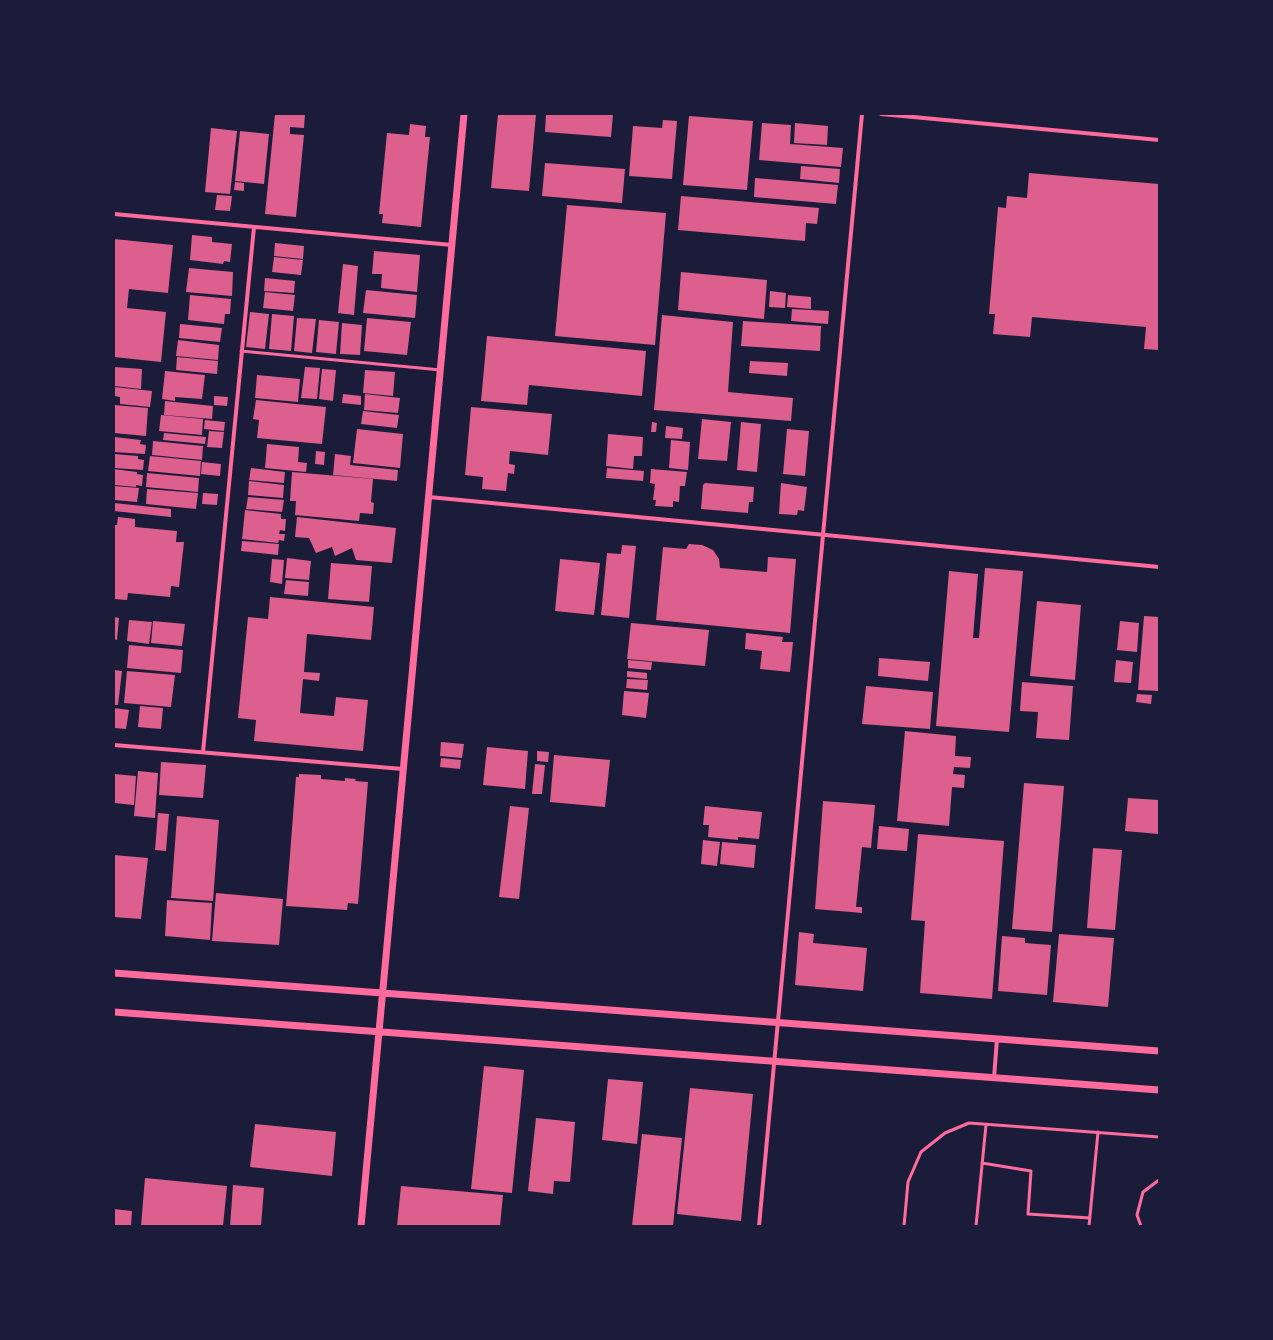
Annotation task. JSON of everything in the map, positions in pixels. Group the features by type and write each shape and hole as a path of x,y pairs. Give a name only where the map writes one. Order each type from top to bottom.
{"street":[{"path":"361,1226 464,114"},
{"path":"759,1226 862,114"},
{"path":"880,114 1159,140"},
{"path":"114,214 452,246"},
{"path":"203,752 254,227"},
{"path":"428,497 1159,567"},
{"path":"114,745 404,769"},
{"path":"114,973 1159,1052"},
{"path":"114,1012 1159,1090"},
{"path":"994,1078 997,1039"}],"lane":[{"path":"242,351 440,370"},
{"path":"904,1226 908,1182 921,1152 945,1133 969,1123 1159,1137"},
{"path":"976,1226 986,1125"},
{"path":"1089,1226 1098,1132"},
{"path":"982,1163 1031,1171 1028,1214 1090,1218"},
{"path":"1141,1226 1137,1215 1143,1192 1159,1180"}],"building":[{"path":"275,114 305,114 304,128 290,127 290,134 304,135 296,217 265,214"},
{"path":"498,114 536,114 529,191 491,188"},
{"path":"546,114 613,114 611,137 545,132"},
{"path":"689,116 753,121 747,190 683,185"},
{"path":"663,120 677,121 672,179 629,176 633,126 662,128"},
{"path":"762,123 791,125 790,144 843,148 841,167 759,160"},
{"path":"795,123 828,126 827,145 794,143"},
{"path":"410,124 426,126 425,137 430,137 421,227 382,223 383,214 379,214 387,133 409,135"},
{"path":"211,128 237,131 230,194 205,192"},
{"path":"240,131 269,134 264,184 235,181"},
{"path":"545,163 625,169 622,203 542,196"},
{"path":"801,166 840,169 839,183 800,179"},
{"path":"1029,173 1159,184 1159,350 1144,349 1146,327 1032,317 1030,337 993,334 995,314 989,314 998,207 1006,208 1007,196 1027,198"},
{"path":"755,178 838,185 836,204 754,197"},
{"path":"235,182 244,183 244,191 234,190"},
{"path":"217,195 232,196 230,211 215,210"},
{"path":"681,196 819,208 817,224 806,223 805,241 678,230"},
{"path":"567,205 666,213 655,345 555,336"},
{"path":"192,235 212,237 212,242 232,244 230,262 224,261 223,264 190,260"},
{"path":"114,239 173,245 168,293 129,289 127,308 166,312 161,362 114,357"},
{"path":"275,243 304,246 303,259 274,256"},
{"path":"374,251 420,255 417,292 381,288 382,274 372,274"},
{"path":"274,257 303,260 301,275 272,272"},
{"path":"343,264 358,266 354,315 338,313"},
{"path":"189,268 233,272 232,296 186,292"},
{"path":"681,272 767,280 764,319 678,310"},
{"path":"265,278 295,281 294,293 264,291"},
{"path":"366,290 417,295 415,318 363,313"},
{"path":"770,291 786,293 785,308 769,307"},
{"path":"265,292 295,295 293,311 263,308"},
{"path":"190,295 231,299 230,314 225,314 224,324 188,320"},
{"path":"788,295 811,297 811,309 787,307"},
{"path":"792,309 829,311 828,324 791,321"},
{"path":"250,312 269,314 265,349 246,347"},
{"path":"272,314 294,316 291,351 269,349"},
{"path":"662,315 733,322 728,392 793,398 791,421 654,410"},
{"path":"297,318 316,319 312,353 294,351"},
{"path":"367,318 411,322 407,355 364,351"},
{"path":"319,320 339,322 336,354 316,352"},
{"path":"743,321 821,326 820,351 741,346"},
{"path":"342,323 362,325 360,355 340,354"},
{"path":"180,324 222,328 220,342 179,338"},
{"path":"487,336 646,351 642,396 529,385 527,405 481,401"},
{"path":"178,340 219,345 218,360 176,356"},
{"path":"177,357 218,361 217,374 176,370"},
{"path":"750,361 788,363 787,376 749,373"},
{"path":"114,367 142,369 141,389 114,386"},
{"path":"305,367 320,368 317,399 301,398"},
{"path":"322,369 336,370 333,401 319,399"},
{"path":"365,370 395,372 393,396 363,393"},
{"path":"165,371 205,375 202,399 175,397 175,401 162,399"},
{"path":"257,375 300,379 298,402 255,398"},
{"path":"114,387 152,391 150,407 120,404 120,397 114,396"},
{"path":"343,394 361,396 361,405 342,403"},
{"path":"365,394 400,398 398,413 364,410"},
{"path":"214,396 228,397 227,406 214,405"},
{"path":"256,400 326,407 322,444 257,438 259,420 253,419"},
{"path":"165,401 213,406 212,419 164,415"},
{"path":"114,405 148,408 146,436 114,433"},
{"path":"471,407 552,414 548,455 510,451 509,464 515,465 514,474 508,473 506,491 482,489 483,477 465,475"},
{"path":"363,411 399,415 397,428 361,424"},
{"path":"161,415 203,419 202,435 159,431"},
{"path":"702,419 731,422 727,461 698,459"},
{"path":"205,420 225,422 224,431 204,429"},
{"path":"652,422 657,423 656,432 651,432"},
{"path":"741,422 761,424 757,472 737,470"},
{"path":"666,426 683,428 682,439 665,438"},
{"path":"357,429 403,434 400,468 353,463"},
{"path":"787,429 809,431 805,476 783,474"},
{"path":"209,431 224,432 222,448 207,447"},
{"path":"164,433 206,437 205,444 163,440"},
{"path":"608,434 643,437 642,456 634,456 633,469 606,466"},
{"path":"114,437 141,440 140,444 146,445 145,454 114,452"},
{"path":"671,440 690,442 688,470 669,468"},
{"path":"153,441 203,446 202,460 152,455"},
{"path":"267,444 299,447 298,462 307,463 306,472 265,468"},
{"path":"316,451 325,452 324,465 315,464"},
{"path":"114,454 138,456 138,459 144,460 143,470 114,468"},
{"path":"335,454 351,456 350,465 398,470 397,481 333,475"},
{"path":"150,456 201,461 200,476 148,471"},
{"path":"202,462 221,464 220,476 201,474"},
{"path":"251,468 285,472 284,483 249,480"},
{"path":"607,468 644,471 643,481 606,478"},
{"path":"114,469 137,472 137,474 143,475 142,486 136,485 136,487 114,485"},
{"path":"651,469 687,472 685,486 680,486 679,502 673,501 673,507 655,506 656,500 653,500 655,484 650,483"},
{"path":"292,472 373,479 371,502 374,503 373,514 360,513 359,521 295,515 296,501 290,501"},
{"path":"147,473 199,478 198,492 146,487"},
{"path":"249,481 284,485 283,498 248,495"},
{"path":"705,483 754,487 753,502 749,502 748,513 701,509 703,485"},
{"path":"781,483 807,487 804,511 798,510 797,515 779,514"},
{"path":"114,486 139,488 137,502 114,500"},
{"path":"147,489 198,493 196,509 146,504"},
{"path":"203,493 218,494 217,505 202,504"},
{"path":"248,497 284,500 282,512 246,509"},
{"path":"114,503 171,509 171,517 114,511"},
{"path":"245,510 281,514 281,519 286,519 285,531 280,530 279,534 285,534 284,541 279,540 278,543 242,539"},
{"path":"118,517 135,519 135,527 177,531 176,542 184,542 179,587 171,586 170,597 128,593 127,600 114,599 114,525 117,525"},
{"path":"297,517 396,528 392,563 356,560 352,548 335,556 332,547 316,553 309,538 295,537"},
{"path":"242,541 279,544 278,555 241,551"},
{"path":"689,544 702,545 713,550 719,559 720,568 767,572 768,557 796,559 790,633 656,620 663,547 686,549"},
{"path":"622,545 636,546 629,618 601,615 607,553 621,554"},
{"path":"287,558 311,561 309,580 285,578"},
{"path":"272,559 284,560 282,584 270,582"},
{"path":"560,559 600,563 594,615 555,611"},
{"path":"331,563 372,566 369,602 328,599"},
{"path":"985,568 1023,571 1009,732 936,726 949,571 978,574 973,638 979,638"},
{"path":"286,580 309,582 308,596 284,594"},
{"path":"270,597 374,607 371,640 307,634 304,672 320,673 319,681 303,679 300,713 334,716 336,697 368,700 363,751 254,741 256,720 238,718 248,617 268,619"},
{"path":"1037,601 1081,605 1075,680 1030,676"},
{"path":"1144,616 1159,617 1159,691 1138,690"},
{"path":"114,617 119,618 117,640 114,639"},
{"path":"129,620 152,622 149,644 127,641"},
{"path":"153,621 185,624 182,646 151,643"},
{"path":"1120,621 1139,623 1137,652 1117,650"},
{"path":"631,623 709,630 705,666 627,659"},
{"path":"746,633 783,637 782,642 793,642 790,672 760,669 762,651 745,649"},
{"path":"129,645 183,650 181,673 127,668"},
{"path":"879,658 930,662 928,681 878,676"},
{"path":"628,660 652,662 651,670 628,668"},
{"path":"1116,660 1133,662 1131,683 1114,682"},
{"path":"114,670 122,671 118,705 114,705"},
{"path":"127,671 175,675 171,707 124,703"},
{"path":"627,671 647,673 647,679 627,677"},
{"path":"627,679 648,680 647,690 626,688"},
{"path":"1022,682 1073,686 1069,740 1036,738 1038,712 1020,711"},
{"path":"866,686 933,692 930,729 862,724"},
{"path":"624,691 649,693 646,718 622,715"},
{"path":"1137,694 1152,695 1151,704 1136,702"},
{"path":"140,706 163,708 161,729 138,727"},
{"path":"114,708 129,710 126,729 114,728"},
{"path":"905,731 956,736 955,756 971,757 970,768 954,767 953,774 965,775 964,788 952,787 949,826 897,821"},
{"path":"441,742 464,744 462,758 440,756"},
{"path":"487,747 528,751 525,789 483,785"},
{"path":"537,751 549,752 548,762 537,761"},
{"path":"554,755 610,760 605,807 550,802"},
{"path":"441,758 461,760 460,769 440,767"},
{"path":"161,762 206,765 203,798 159,795"},
{"path":"535,764 545,765 542,794 532,794"},
{"path":"138,771 158,773 155,818 134,816"},
{"path":"114,774 136,776 134,805 114,803"},
{"path":"299,774 321,775 321,779 345,781 345,778 356,779 355,781 368,782 358,904 348,903 347,910 286,906 296,777 299,777"},
{"path":"1024,783 1064,786 1052,932 1012,929"},
{"path":"1128,798 1159,800 1158,834 1125,831"},
{"path":"823,801 875,805 871,848 862,847 856,907 862,907 862,913 815,909"},
{"path":"510,806 529,808 519,899 499,897"},
{"path":"705,806 762,812 759,839 738,837 738,840 708,837 709,825 703,825"},
{"path":"158,813 169,814 166,851 155,850"},
{"path":"177,816 219,820 213,901 171,898"},
{"path":"879,826 909,829 907,851 877,849"},
{"path":"918,834 1004,841 992,999 920,993 925,921 911,920"},
{"path":"703,840 720,842 717,866 701,864"},
{"path":"722,842 756,845 754,868 720,864"},
{"path":"1093,848 1122,850 1115,930 1087,928"},
{"path":"114,855 148,858 141,919 114,917"},
{"path":"216,893 283,899 279,945 212,941"},
{"path":"167,900 212,903 210,940 165,936"},
{"path":"799,932 814,934 813,943 867,948 863,991 795,985"},
{"path":"1059,934 1114,938 1108,1007 1053,1002"},
{"path":"1002,936 1025,938 1025,943 1051,945 1047,995 998,991"},
{"path":"484,1066 524,1070 512,1193 471,1189"},
{"path":"608,1079 643,1082 637,1144 602,1140"},
{"path":"690,1088 753,1094 741,1221 677,1214"},
{"path":"536,1118 575,1122 570,1182 554,1181 553,1194 528,1191"},
{"path":"255,1124 336,1132 332,1176 250,1167"},
{"path":"642,1134 682,1138 673,1226 632,1226"},
{"path":"145,1178 227,1186 223,1226 141,1226"},
{"path":"233,1185 264,1188 261,1226 230,1226"},
{"path":"401,1186 503,1195 500,1226 397,1226"},
{"path":"114,1209 132,1211 131,1226 114,1226"}]}
